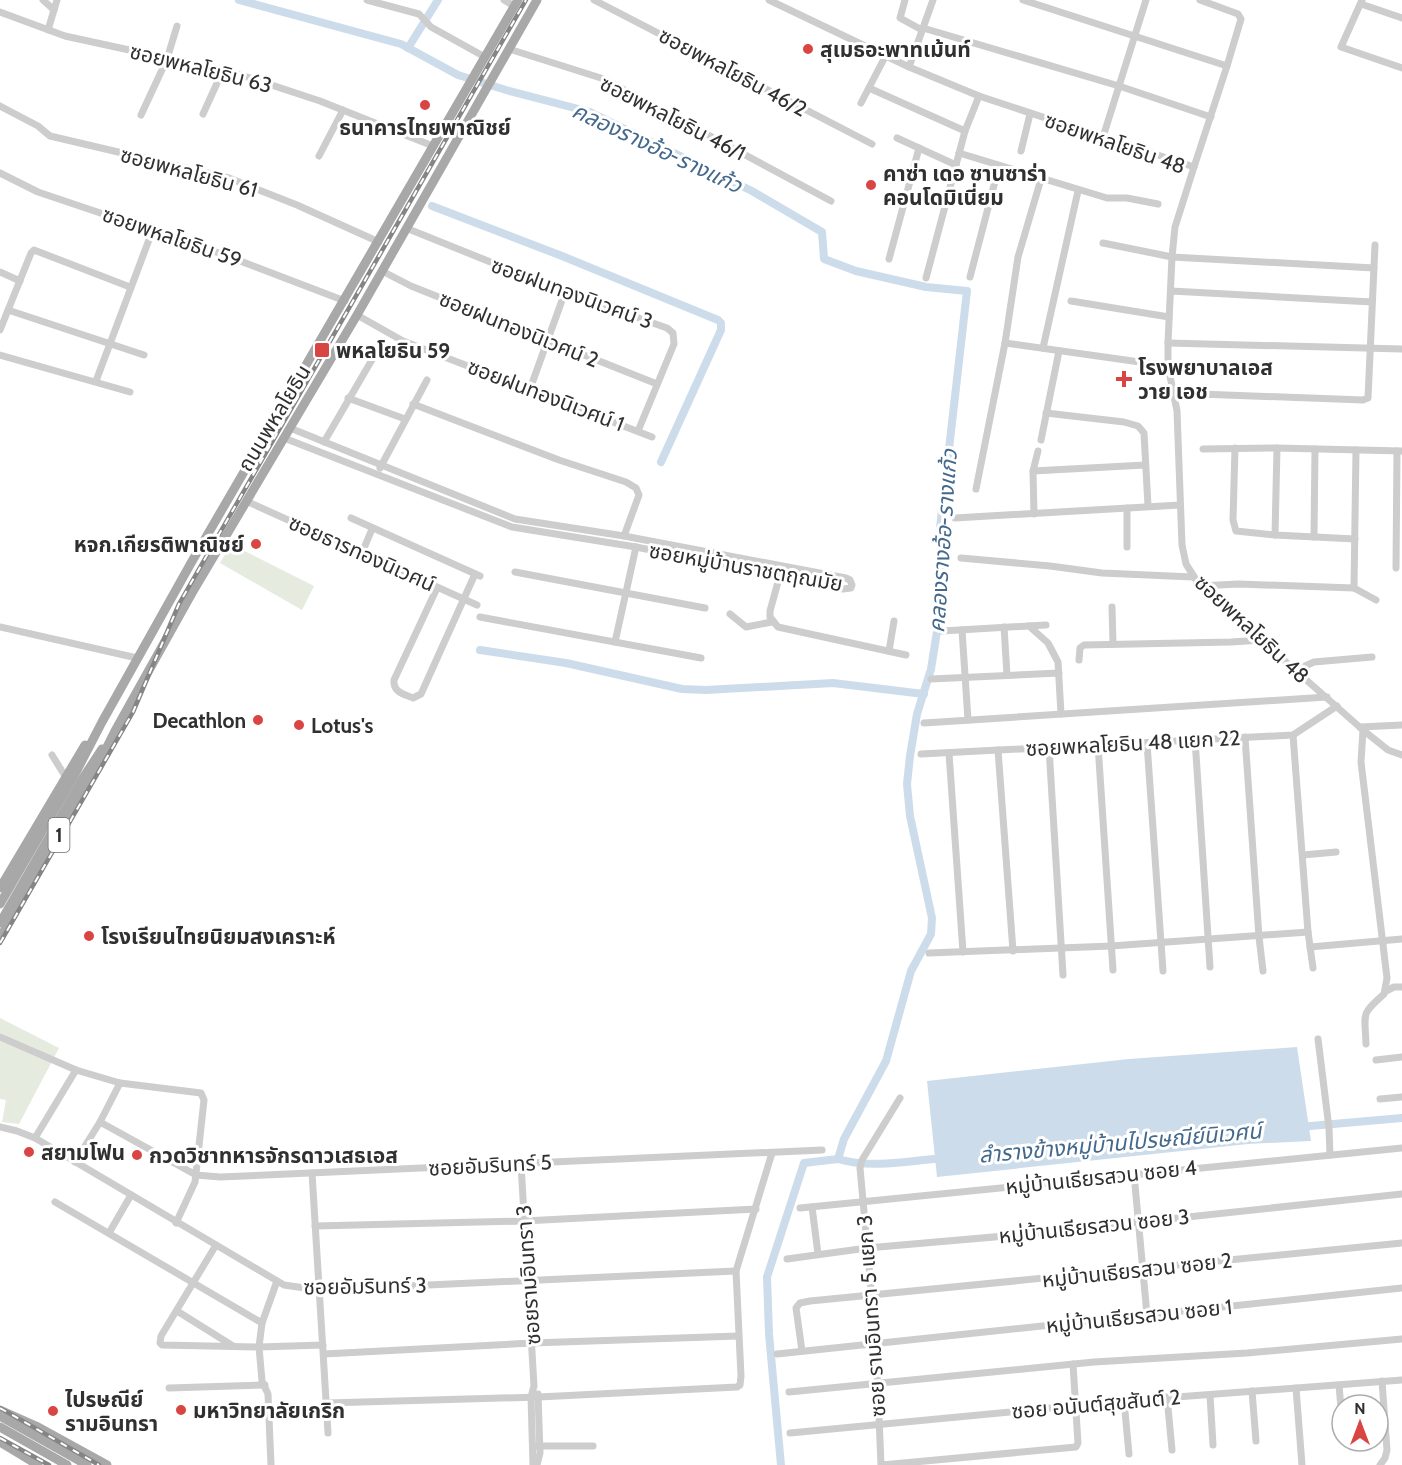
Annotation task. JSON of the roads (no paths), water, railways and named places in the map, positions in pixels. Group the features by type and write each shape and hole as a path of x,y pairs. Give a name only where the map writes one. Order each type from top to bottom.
{"main road":[{"name":"ถนนพหลโยธิน","path":"0,938 90,781 115,730 192,593 357,315 537,0"},
{"name":"ถนนพหลโยธิน","path":"0,904 73,778 137,658 516,3"},
{"path":"410,187 426,194"},
{"path":"405,197 420,204"},
{"name":"ถนนพหลโยธิน","path":"0,888 65,776 102,722"},
{"name":"ถนนพหลโยธิน","path":"0,923 83,778 115,730"},
{"path":"0,1410 36,1426 107,1465"},
{"path":"0,1416 85,1464"},
{"path":"0,1428 67,1465"},
{"path":"0,1442 38,1465"}],"street":[{"path":"43,0 54,10"},
{"path":"48,30 57,0"},
{"path":"366,0 419,14 431,27 485,57"},
{"path":"504,0 516,3"},
{"name":"ซอยพหลโยธิน 46/2","path":"594,0 872,144"},
{"name":"ซอยพหลโยธิน 48","path":"771,0 909,67 979,96 1194,167 1175,227 1168,343 1168,366 1177,411 1184,556 1193,578 1200,586 1388,750 1402,755"},
{"path":"905,0 900,18 922,29 1119,86 1211,117"},
{"path":"909,67 933,0"},
{"path":"1023,0 1227,66"},
{"path":"1103,137 1146,0"},
{"path":"1194,167 1227,66 1240,16 1200,0"},
{"path":"1402,18 1361,2 1341,44 1342,49 1402,68"},
{"name":"ซอยพหลโยธิน 63","path":"0,12 65,36 223,70 262,81 434,146"},
{"path":"141,115 167,59 177,26"},
{"name":"ซอยพหลโยธิน 46/1","path":"509,49 604,79 831,201"},
{"path":"861,103 886,55"},
{"path":"203,114 223,70"},
{"path":"869,88 965,131"},
{"path":"926,278 965,131 979,96"},
{"name":"ซอยพหลโยธิน 61","path":"0,106 38,126 50,136 229,178 297,205 379,242"},
{"path":"319,156 343,110"},
{"path":"1021,151 1030,114"},
{"path":"897,138 956,165"},
{"path":"889,259 919,148"},
{"path":"959,153 1078,191 1107,198 1127,198 1158,204"},
{"path":"970,277 999,166"},
{"name":"ซอยพหลโยธิน 59","path":"0,173 38,192 153,230 345,300"},
{"path":"975,489 1005,343 1018,257 1041,179"},
{"path":"1043,348 1078,191"},
{"name":"ซอยฝนทองนิเวศน์ 3","path":"406,228 565,292 667,328 673,333 674,344 638,431"},
{"path":"96,381 153,230"},
{"path":"1103,243 1172,257 1374,268"},
{"path":"1173,393 1363,400 1369,396 1375,245"},
{"path":"0,330 31,253 38,250 130,287"},
{"name":"ซอยฝนทองนิเวศน์ 2","path":"382,271 411,286 657,384"},
{"path":"0,272 20,281"},
{"path":"1171,291 1372,302"},
{"path":"530,389 565,292"},
{"path":"1071,301 1169,317"},
{"path":"8,310 144,356"},
{"name":"ซอยฝนทองนิเวศน์ 1","path":"357,315 403,341 652,436"},
{"path":"1005,343 1168,366"},
{"path":"1168,343 1370,350 1402,349"},
{"path":"1041,440 1059,351"},
{"path":"0,355 130,392"},
{"path":"324,442 373,358"},
{"path":"378,473 427,380"},
{"path":"348,398 405,419"},
{"path":"414,404 560,460 626,482 636,488 639,495 624,536"},
{"path":"1046,413 1124,422 1138,426 1144,433 1148,506"},
{"name":"ซอยหมู่บ้านราชตฤณมัย","path":"284,438 378,473 503,525 636,547 843,589 851,588 852,585 846,578 782,565 515,519 290,428"},
{"path":"1275,535 1277,447"},
{"path":"1203,449 1277,447 1400,451 1396,568"},
{"path":"1235,448 1234,527 1236,531 1355,539"},
{"path":"1314,537 1316,449"},
{"path":"1354,588 1356,450"},
{"path":"1034,514 1033,471 1038,451"},
{"path":"1033,471 1145,465"},
{"name":"ซอยธารทองนิเวศน์","path":"246,501 477,605"},
{"path":"955,518 1180,505"},
{"path":"1127,508 1127,547"},
{"path":"351,518 477,575 463,599 421,694 413,698 398,692 394,686 394,680 437,588"},
{"path":"573,536 575,528"},
{"path":"362,553 372,529"},
{"path":"615,642 636,547"},
{"path":"709,562 712,552"},
{"path":"961,558 1109,574 1193,578"},
{"path":"782,565 770,611 772,622 778,627 906,655"},
{"path":"515,572 705,608"},
{"path":"1200,586 1238,584 1354,588 1376,600"},
{"path":"1112,608 1113,644"},
{"path":"730,614 746,627 772,622"},
{"path":"480,617 701,658"},
{"path":"889,651 894,621"},
{"path":"942,631 1046,625"},
{"path":"1029,626 1054,653 1059,673 1061,714"},
{"path":"0,627 137,658"},
{"path":"1004,627 1007,675"},
{"path":"962,630 968,720"},
{"path":"1080,660 1081,646 1262,640"},
{"path":"1296,670 1314,662 1372,657"},
{"path":"931,679 1059,673"},
{"path":"924,723 1327,697"},
{"path":"1313,968 1308,932 1293,735 1337,706"},
{"path":"1386,991 1383,941 1361,762 1362,728 1402,725"},
{"name":"ซอยพหลโยธิน 48 แยก 22","path":"921,754 1293,735"},
{"path":"1245,737 1263,971"},
{"path":"1195,739 1210,967"},
{"path":"1147,743 1163,971"},
{"path":"1098,745 1113,970"},
{"path":"1049,748 1063,975"},
{"path":"998,750 1013,951"},
{"path":"949,753 963,952"},
{"path":"52,755 65,776"},
{"path":"1303,855 1336,852"},
{"path":"929,953 1062,949 1308,932"},
{"path":"1310,947 1402,939"},
{"path":"1366,1044 1365,1013 1367,1009 1386,991 1394,987 1402,987"},
{"path":"0,1036 76,1070 120,1083 198,1092 204,1100 194,1188 176,1223"},
{"path":"1318,1039 1329,1126 1330,1155"},
{"path":"1377,1060 1402,1058"},
{"path":"35,1138 76,1070"},
{"path":"75,1162 100,1122 120,1083"},
{"path":"1380,1099 1402,1097"},
{"name":"ซอย รามอินทรา 5 แยก 3","path":"881,1465 876,1343 860,1168 862,1160 900,1098"},
{"name":"ซอยอัมรินทร์ 5","path":"100,1122 196,1175 220,1177 822,1150"},
{"name":"ซอยอัมรินทร์ 3","path":"0,1127 35,1138 176,1223 292,1288 319,1290 736,1271"},
{"name":"หมู่บ้านเธียรสวน ซอย 4","path":"800,1208 1402,1148"},
{"path":"327,1403 535,1397 740,1385 736,1271 772,1153"},
{"name":"ซอยรามอินทรา 3","path":"521,1164 535,1397 535,1465"},
{"path":"312,1173 328,1433"},
{"path":"1134,1174 1147,1315"},
{"name":"หมู่บ้านเธียรสวน ซอย 3","path":"787,1259 867,1248 1402,1194"},
{"path":"109,1233 131,1195"},
{"path":"55,1202 262,1323"},
{"path":"813,1207 818,1254"},
{"path":"315,1226 524,1221 756,1209"},
{"name":"หมู่บ้านเธียรสวน ซอย 2","path":"802,1351 796,1315 796,1308 800,1304 1402,1243"},
{"path":"216,1245 161,1336 162,1345 166,1347 323,1345"},
{"path":"272,1465 268,1394 261,1377 259,1347 262,1323 277,1281"},
{"name":"หมู่บ้านเธียรสวน ซอย 1","path":"777,1354 1402,1288"},
{"path":"177,1311 235,1347"},
{"path":"324,1354 532,1343 738,1336"},
{"path":"789,1392 1073,1364 1247,1353 1402,1339"},
{"path":"881,1465 1076,1447 1078,1443 1077,1405 1073,1364"},
{"name":"ซอย อนันต์สุขสันต์ 2","path":"790,1433 1167,1397 1402,1380"},
{"path":"1380,1465 1387,1450 1382,1382"},
{"path":"169,1388 264,1385"},
{"path":"1339,1385 1340,1393"},
{"path":"1296,1388 1302,1465"},
{"path":"1252,1391 1256,1441"},
{"path":"1210,1395 1213,1445"},
{"path":"1167,1397 1172,1450"},
{"path":"1125,1401 1129,1454"},
{"path":"536,1446 593,1446"}],"water":[{"path":"1297,1047 1311,1141 1248,1144 937,1177 927,1081 1129,1059"}],"waterway":[{"name":"คลองรางอ้อ-รางแก้ว","path":"239,0 401,44 458,75 590,112 752,191 822,232 824,259 856,271 926,287 967,291 940,528 943,594 931,669 917,714 907,784 910,816 932,918 931,934 911,971 886,1061 844,1139 838,1159 804,1163 767,1277 769,1334 781,1465"},
{"path":"408,48 438,0"},
{"path":"432,206 562,256 721,323 721,330 661,462"},
{"path":"480,650 566,663 682,689 706,690 833,683 924,694"},
{"name":"ลำรางข้างหมู่บ้านไปรษณีย์นิเวศน์","path":"1299,1127 1402,1118"},
{"name":"ลำรางข้างหมู่บ้านไปรษณีย์นิเวศน์","path":"838,1159 877,1164 943,1158"}],"railway":[{"path":"0,943 133,712 179,604 526,0"},
{"path":"0,1408 99,1465"},
{"path":"0,1438 49,1465"}],"place":[{"name":"สุเมธอะพาทเม้นท์","path":"808,49"},
{"name":"ธนาคารไทยพาณิชย์","path":"425,105"},
{"name":"คาซ่า เดอ ซานซาร่า คอนโดมิเนี่ยม","path":"871,185"},
{"name":"พหลโยธิน 59","path":"322,350"},
{"name":"โรงพยาบาลเอส วาย เอช","path":"1124,379"},
{"name":"หจก.เกียรติพาณิชย์","path":"256,544"},
{"name":"Decathlon","path":"258,720"},
{"name":"Lotus's","path":"299,725"},
{"name":"โรงเรียนไทยนิยมสงเคราะห์","path":"89,936"},
{"name":"สยามโฟน","path":"29,1152"},
{"name":"กวดวิชาทหารจักรดาวเสธเอส","path":"137,1155"},
{"name":"มหาวิทยาลัยเกริก","path":"181,1410"},
{"name":"ไปรษณีย์ รามอินทรา","path":"53,1411"}]}
